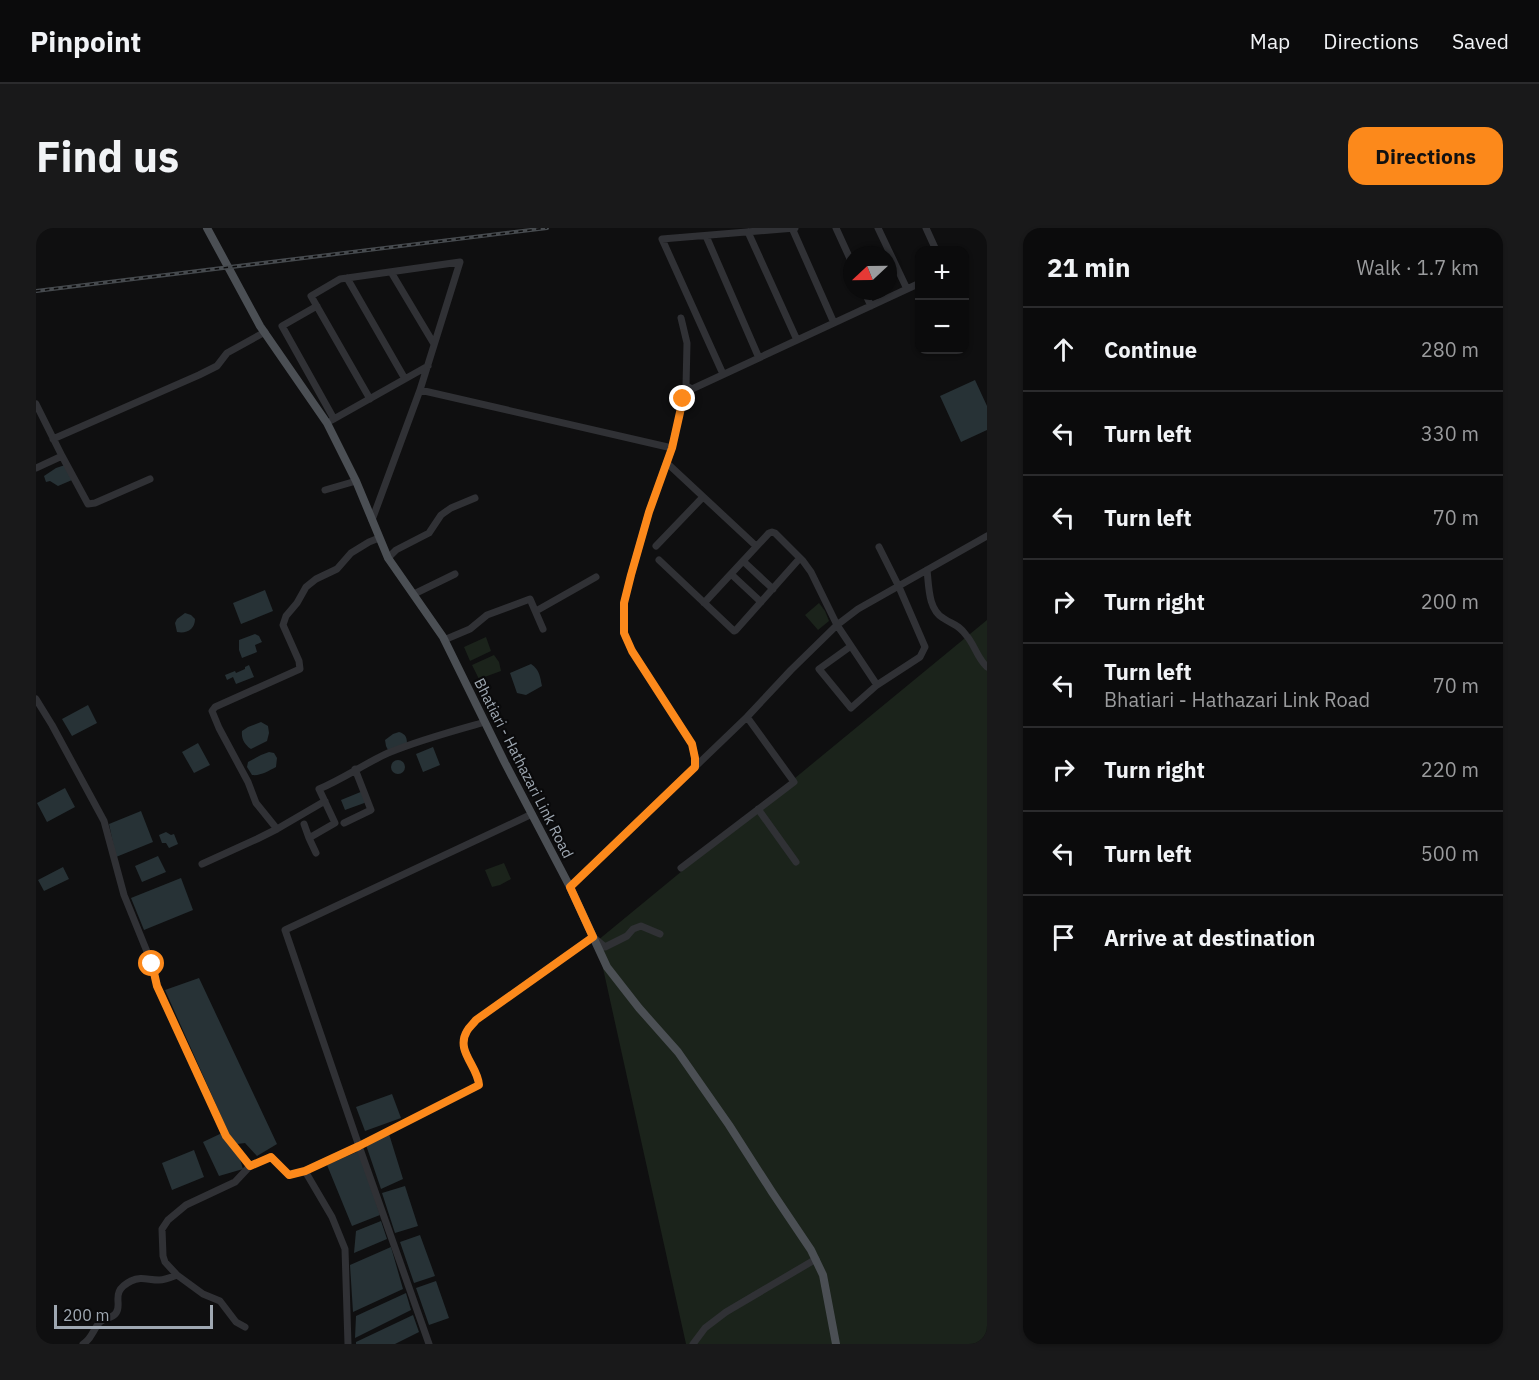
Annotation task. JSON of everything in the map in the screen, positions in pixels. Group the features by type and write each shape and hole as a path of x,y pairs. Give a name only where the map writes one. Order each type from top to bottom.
{"main road":[{"name":"Bhatiari - Hathazari Link Road","path":"207,228 265,332 330,421 388,558 444,640 570,887 607,967 678,1052 811,1250 823,1275 836,1344"}],"street":[{"path":"723,374 662,239 793,228 834,323"},
{"path":"836,228 844,246"},
{"path":"878,228 908,289"},
{"path":"926,228 934,246"},
{"path":"748,232 796,340"},
{"path":"706,236 759,358"},
{"path":"370,399 311,296 340,279 460,262 420,390 372,520"},
{"path":"391,272 434,344"},
{"path":"347,278 405,379"},
{"path":"681,318 687,343 686,386 693,388 915,286"},
{"path":"868,300 871,306"},
{"path":"317,306 282,326 330,421 428,366"},
{"path":"53,439 217,366 227,353 265,332"},
{"path":"420,390 672,448"},
{"path":"683,399 672,448 649,512 631,575 624,603 624,633 632,651 692,744 695,767"},
{"path":"36,404 88,504 150,479"},
{"path":"36,468 62,456"},
{"path":"667,463 756,546"},
{"path":"325,490 356,481"},
{"path":"656,546 702,496"},
{"path":"388,558 396,550 429,533 441,515 451,508 475,498"},
{"path":"704,603 769,532 775,533 811,572 837,625 877,686"},
{"path":"570,887 747,717 837,625 858,609 987,536"},
{"path":"277,829 256,803 248,782 212,711 215,707 300,669 299,661 283,625 286,616 306,587 338,568 351,553 379,538"},
{"path":"851,646 819,669 851,708 877,686 920,657 925,647 879,547"},
{"path":"659,560 734,631 800,558"},
{"path":"743,561 773,589"},
{"path":"927,570 933,607 943,618 960,627 970,640 981,662 987,667"},
{"path":"414,594 455,574"},
{"path":"731,574 761,602"},
{"path":"536,611 596,577"},
{"path":"444,640 470,629 487,615 530,599 543,629"},
{"path":"36,699 104,821 124,895 152,964 157,986 226,1136 250,1166"},
{"path":"681,868 794,782 747,717"},
{"path":"309,838 336,823 319,789 390,752 485,722"},
{"path":"344,823 371,810 355,770"},
{"path":"202,864 277,829 325,801"},
{"path":"758,809 796,862"},
{"path":"429,1344 285,930 531,814"},
{"path":"304,824 316,854"},
{"path":"245,1327 236,1322 220,1301 203,1294 177,1275 165,1262 162,1229 168,1220 186,1205 235,1182 250,1166 271,1157 289,1175 305,1171 479,1085 463,1044 466,1032 476,1020 593,937 605,947 627,936 633,929 640,926 660,934"},
{"path":"305,1171 332,1216 345,1249 348,1344"},
{"path":"693,1344 705,1328 726,1312 816,1259"},
{"path":"83,1344 88,1341 104,1318 112,1317 117,1313 118,1292 127,1284 143,1278 160,1280 177,1275"}],"shaded area":[{"path":"975,380 987,406 987,430 961,442 940,396"},
{"path":"65,465 72,480 58,486 50,481 46,482 44,476"},
{"path":"265,590 273,611 241,624 233,603"},
{"path":"819,603 829,621 818,630 805,615"},
{"path":"185,613 195,619 194,626 187,631 177,632 175,623"},
{"path":"987,620 987,1344 686,1344 597,941"},
{"path":"255,634 262,642 255,645 257,652 242,658 239,640"},
{"path":"486,637 491,651 470,661 464,647"},
{"path":"494,655 501,671 479,679 472,665"},
{"path":"531,664 538,671 542,686 526,695 517,693 510,673"},
{"path":"249,665 254,677 236,684 233,677 227,680 225,675 235,671 236,673"},
{"path":"88,705 97,723 72,736 62,719"},
{"path":"261,722 268,726 267,741 251,749 244,742 242,731"},
{"path":"399,732 406,736 407,744 388,750 385,740"},
{"path":"198,743 210,765 194,773 182,752"},
{"path":"433,747 440,765 423,772 416,754"},
{"path":"269,752 274,753 277,758 276,767 261,774 252,775 247,767 248,762"},
{"path":"395,760 401,760 405,767 401,774 395,774 391,770 391,764"},
{"path":"65,788 75,807 47,822 37,803"},
{"path":"363,791 367,802 345,810 341,800"},
{"path":"141,811 153,842 116,857 109,824"},
{"path":"166,832 174,834 178,844 169,848 166,843 162,843 159,835"},
{"path":"158,856 166,872 142,882 135,866"},
{"path":"504,863 511,879 492,887 485,870"},
{"path":"63,867 69,879 44,891 38,880"},
{"path":"181,878 193,910 144,930 131,898"},
{"path":"199,978 277,1144 257,1156 245,1143 237,1144 230,1136 165,990"},
{"path":"392,1094 401,1118 365,1131 356,1107"},
{"path":"222,1133 240,1159 243,1169 219,1176 203,1142"},
{"path":"389,1134 403,1179 381,1189 366,1145"},
{"path":"194,1150 204,1177 172,1190 162,1163"},
{"path":"359,1151 380,1215 352,1226 327,1165"},
{"path":"405,1186 418,1226 395,1233 382,1193"},
{"path":"381,1221 387,1239 354,1253 356,1231"},
{"path":"420,1235 435,1276 414,1283 400,1242"},
{"path":"391,1247 403,1289 353,1312 350,1265"},
{"path":"436,1281 449,1318 429,1325 416,1288"},
{"path":"406,1293 411,1310 355,1338 356,1316"},
{"path":"413,1315 419,1332 395,1344 356,1344 356,1342"}],"railway":[{"path":"36,291 547,228"}],"route":[{"path":"152,964 157,986 226,1136 250,1166 271,1157 289,1175 305,1171 479,1085 463,1044 466,1032 476,1020 593,937 570,887 695,767 692,744 632,651 624,633 624,603 631,575 649,512 672,448 683,399"}]}
